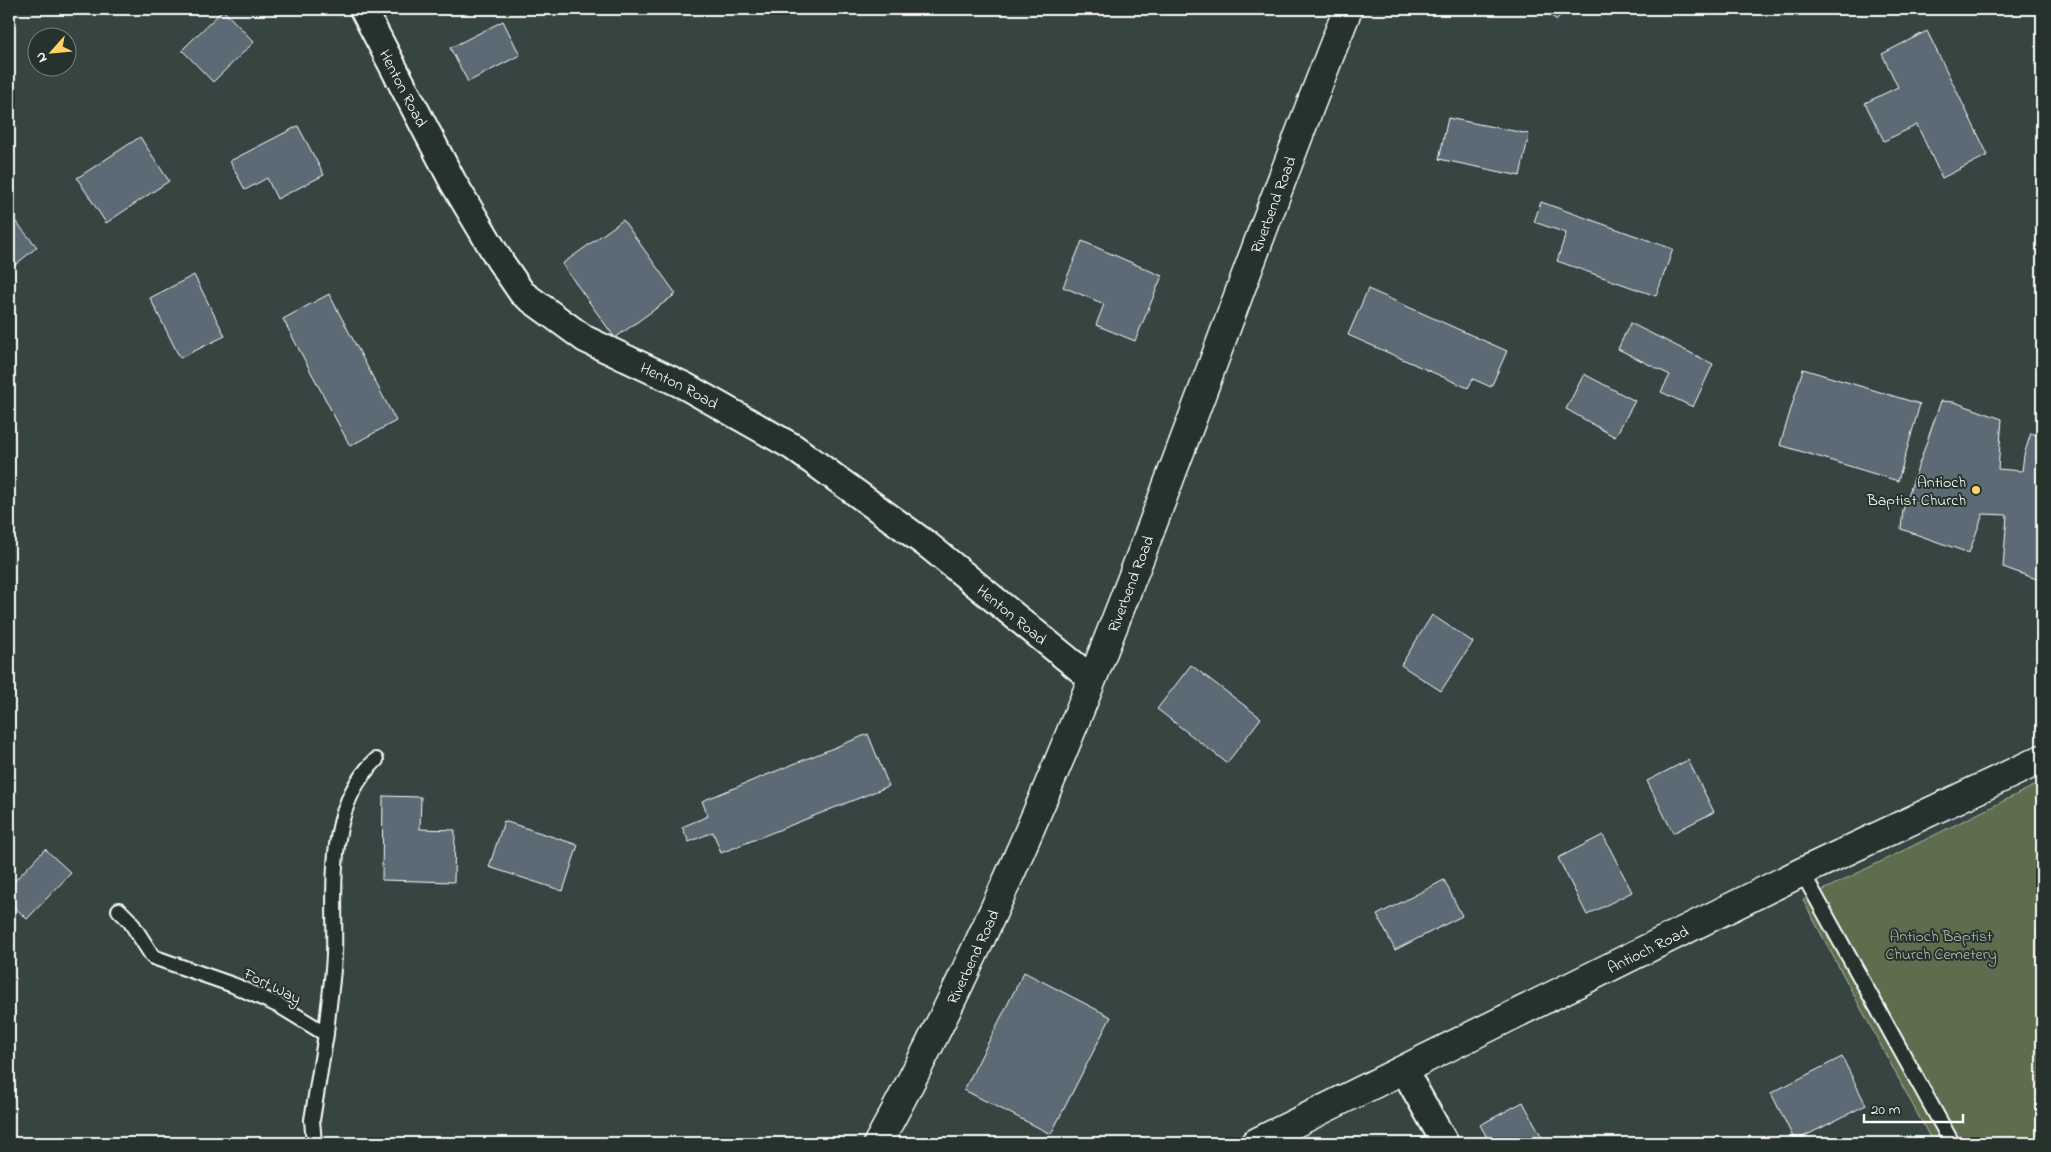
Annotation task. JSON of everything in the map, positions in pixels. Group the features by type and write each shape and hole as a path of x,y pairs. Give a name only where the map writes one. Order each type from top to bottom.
{"street":[{"name":"Henton Road","path":"362,9 453,182 500,261 522,293 585,339 685,386 793,447 929,546 1092,679"},
{"name":"Riverbend Road","path":"878,1143 974,956 1035,821 1092,679 1348,9"},
{"name":"Antioch Road","path":"1255,1143 1802,872 2042,759"},
{"path":"1404,1070 1445,1143"}],"lane":[{"path":"314,1143 312,1120 326,1034 334,956 335,865 342,813 363,772 376,760"},
{"path":"1802,872 1952,1143"},
{"name":"Fort Way","path":"119,910 130,921 153,957 233,985 280,1006 326,1034"}],"green space":[{"name":"Antioch Baptist Church Cemetery","path":"2042,782 2042,1143 1933,1143 1803,900"}],"building":[{"path":"1541,9 1564,9 1557,20"},
{"path":"223,10 254,42 213,82 182,50"},
{"path":"503,21 520,55 468,82 450,48"},
{"path":"1927,31 1988,155 1942,178 1917,125 1884,141 1865,103 1898,87 1882,54"},
{"path":"1448,118 1529,134 1520,176 1439,159"},
{"path":"298,126 324,175 277,199 267,178 245,190 230,161"},
{"path":"140,137 169,181 106,223 77,178"},
{"path":"1541,202 1673,249 1656,296 1557,261 1566,233 1534,222"},
{"path":"11,216 37,247 9,270 9,218"},
{"path":"623,220 676,294 615,338 562,264"},
{"path":"1082,241 1162,276 1135,341 1096,325 1104,304 1063,287"},
{"path":"194,275 225,336 180,358 150,298"},
{"path":"1368,289 1507,351 1491,387 1473,379 1468,388 1348,335"},
{"path":"329,294 396,421 350,446 283,319"},
{"path":"1630,323 1713,364 1693,407 1661,392 1670,375 1618,349"},
{"path":"1803,369 1920,404 1898,481 1780,445"},
{"path":"1584,374 1635,401 1615,437 1566,409"},
{"name":"Antioch Baptist Church","path":"1941,401 1954,402 2002,419 1998,469 2022,471 2024,455 2031,433 2042,437 2042,581 2003,567 2007,515 1983,514 1969,553 1901,529 1903,510"},
{"path":"1432,615 1473,642 1441,691 1401,665"},
{"path":"1191,665 1261,718 1227,763 1157,709"},
{"path":"868,734 889,786 721,853 713,832 689,842 682,827 708,816 702,801"},
{"path":"1688,760 1714,812 1673,833 1647,781"},
{"path":"383,796 421,797 420,829 455,830 454,882 382,880"},
{"path":"504,821 578,845 563,891 489,867"},
{"path":"1603,835 1632,892 1587,915 1558,858"},
{"path":"45,849 71,873 27,919 9,902 9,887"},
{"path":"1444,880 1462,916 1395,950 1377,915"},
{"path":"1024,972 1111,1017 1051,1134 964,1090"},
{"path":"1842,1057 1866,1105 1795,1141 1771,1093"},
{"path":"1523,1102 1545,1143 1490,1143 1480,1125"}],"place":[{"name":"Antioch Baptist Church","path":"1976,490"}]}
